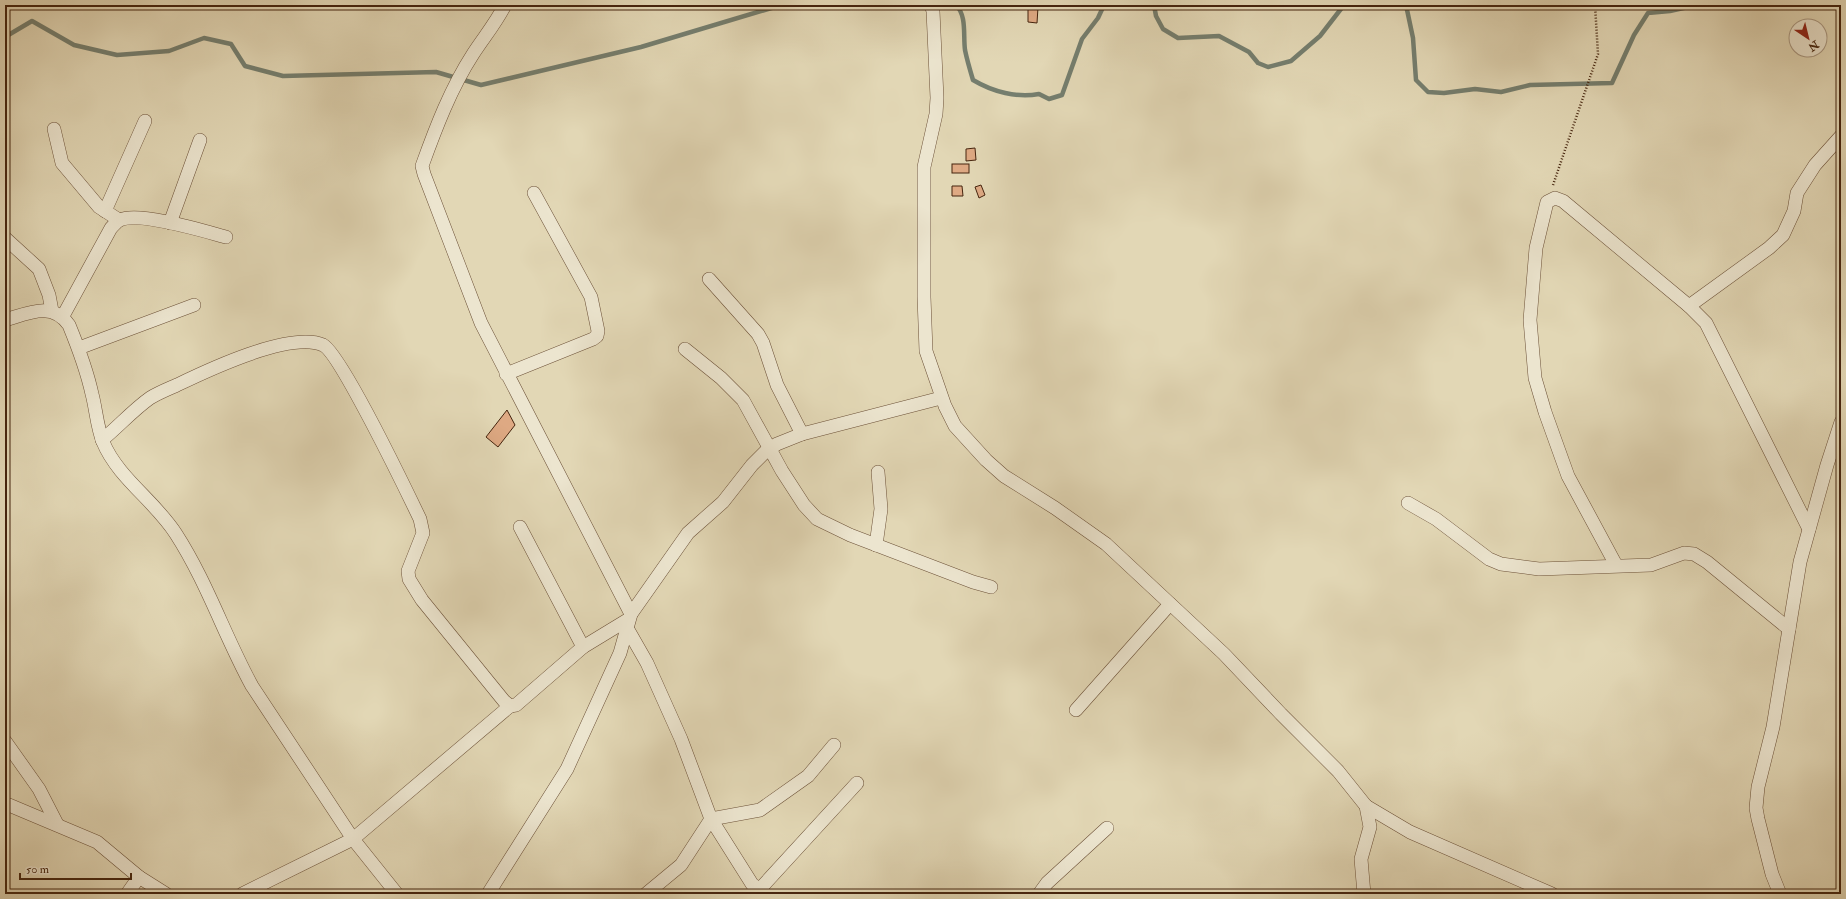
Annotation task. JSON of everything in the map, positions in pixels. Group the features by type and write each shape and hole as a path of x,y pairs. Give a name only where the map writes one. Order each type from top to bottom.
{"street":[{"path":"505,5 493,28 473,53 445,104 422,166 481,323 506,374 551,456 629,620 681,739 711,819 752,884 762,892 857,783"},
{"path":"931,5 933,11 937,98 936,114 924,167 924,297 926,352 941,398 955,426 986,460 1004,476 1055,508 1106,544 1224,654 1280,714 1338,770 1366,806 1410,832 1552,894"},
{"path":"105,211 145,121"},
{"path":"54,129 62,163 99,207 119,220"},
{"path":"1689,306 1769,248 1783,236 1794,211 1797,193 1815,165 1841,136"},
{"path":"170,223 200,140"},
{"path":"506,374 593,339 597,336 598,331 591,297 534,193"},
{"path":"1616,566 1568,476 1544,412 1536,378 1530,320 1536,248 1547,202 1555,198 1563,201 1689,306 1706,323 1809,529"},
{"path":"58,314 111,228 119,220 131,217 170,223 226,237"},
{"path":"5,238 39,269 58,314 70,325 79,348 92,393 102,440 122,471 164,517 177,534 214,604 252,686 353,839 397,894"},
{"path":"709,279 758,334 763,343 777,385 802,434"},
{"path":"79,348 194,306"},
{"path":"5,320 44,309 58,314"},
{"path":"102,440 150,398 211,368 267,348 302,343 323,346 332,354 355,392 420,519 423,533 408,571 409,579 422,600 504,701 510,706"},
{"path":"685,348 721,378 743,400 782,471 804,505 817,519 850,535 973,582 991,587"},
{"path":"488,894 567,769 620,653 629,620 688,533 723,502 752,464 770,448 802,434 941,398"},
{"path":"1780,894 1772,874 1756,808 1758,787 1773,727 1800,562 1827,465 1841,422"},
{"path":"876,545 881,509 878,472"},
{"path":"1408,504 1436,519 1489,559 1501,564 1539,568 1651,565 1684,553 1694,554 1707,562 1789,629"},
{"path":"520,527 583,647"},
{"path":"1076,710 1170,604"},
{"path":"242,894 353,839 510,706 516,705 583,647 629,620"},
{"path":"5,742 39,789 57,824"},
{"path":"646,894 681,865 711,819 760,810 808,776 834,745"},
{"path":"5,806 10,805 96,842 139,877 166,894"},
{"path":"1364,894 1361,859 1370,827 1366,806"},
{"path":"1039,894 1047,883 1107,828"},
{"path":"127,894 139,877"}],"path":[{"path":"1547,202 1598,54 1595,5"}],"building":[{"path":"1028,7 1038,7 1037,23 1028,22"},
{"path":"975,148 976,160 966,161 966,149"},
{"path":"952,164 969,164 969,173 952,173"},
{"path":"981,185 985,195 979,198 975,187"},
{"path":"952,186 962,186 963,196 952,196"},
{"path":"507,410 515,425 498,447 486,437"}],"waterway":[{"path":"5,37 32,21 74,45 117,55 169,51 204,38 231,44 245,66 283,76 436,72 481,85 641,47 778,6 793,5"},
{"path":"956,5 962,15 965,50 973,80 997,91 1022,95 1039,94 1049,99 1062,95 1082,39 1098,18 1104,5"},
{"path":"1154,5 1156,16 1163,29 1178,38 1219,36 1249,52 1258,63 1268,67 1291,61 1320,36 1344,5"},
{"path":"1406,5 1413,38 1416,80 1428,92 1444,93 1475,89 1501,92 1530,85 1612,83 1634,35 1648,13 1670,11 1697,5"}]}
